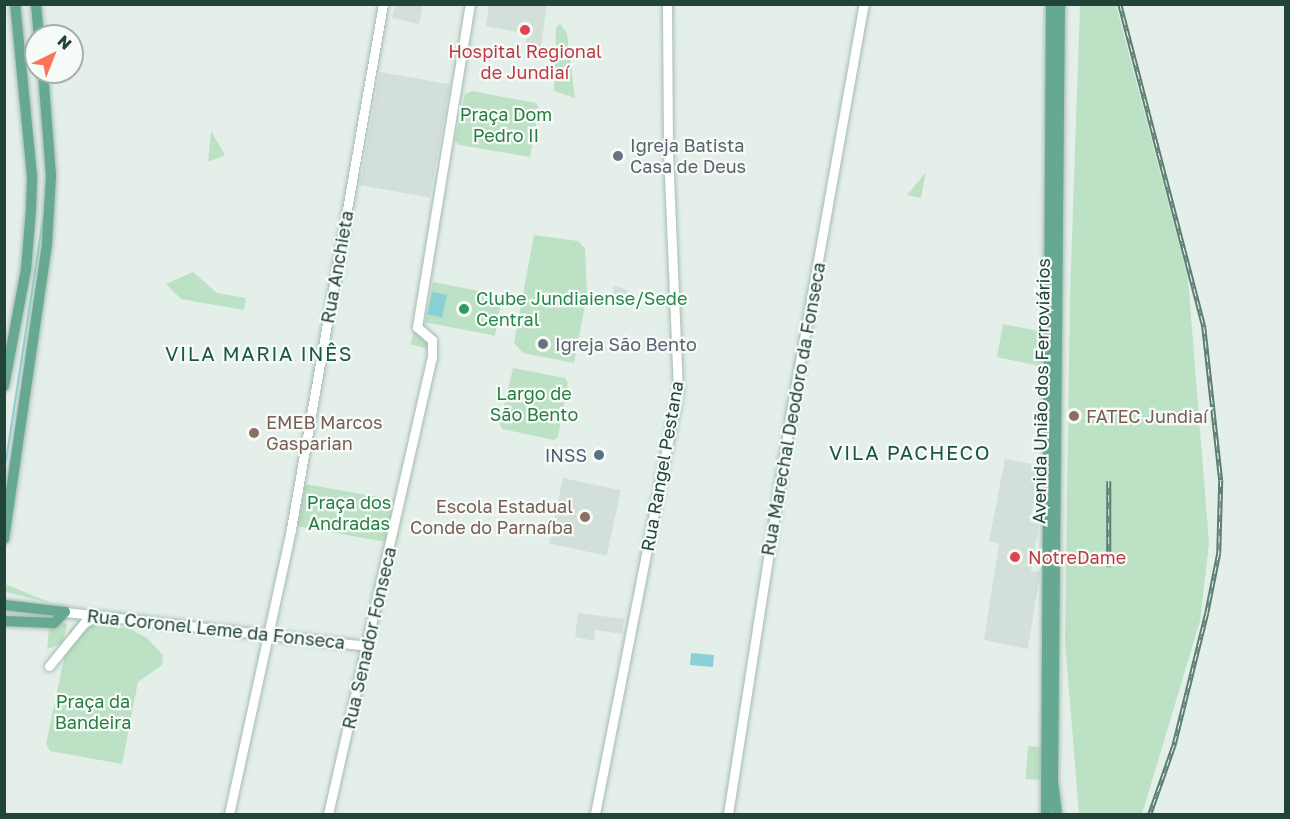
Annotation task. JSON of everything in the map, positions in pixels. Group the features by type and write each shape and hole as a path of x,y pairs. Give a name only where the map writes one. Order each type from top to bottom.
{"main road":[{"path":"4,386 26,270 32,176 15,4"},
{"path":"36,4 38,24"},
{"name":"Rua Anchieta","path":"229,814 291,529 383,4"},
{"name":"Rua Senador Fonseca","path":"328,814 433,351 432,340 417,327 470,4"},
{"name":"Rua Rangel Pestana","path":"594,814 678,390 668,149 667,4"},
{"name":"Rua Marechal Deodoro da Fonseca","path":"728,814 791,412 864,4"},
{"name":"Avenida União dos Ferroviários","path":"1046,814 1051,4"},
{"name":"Avenida União dos Ferroviários","path":"1057,814 1055,772 1060,4"},
{"path":"4,539 8,526 47,243 51,165 44,84"},
{"path":"4,485 8,526"},
{"path":"4,605 65,612"},
{"path":"10,622 54,623 65,612"},
{"name":"Rua Coronel Leme da Fonseca","path":"65,612 268,632 367,646"},
{"path":"50,666 84,624 98,615"},
{"path":"1055,772 1061,814"},
{"path":"1046,800 1051,814"}],"shaded area":[{"path":"395,5 423,5 419,24 392,18"},
{"name":"Hospital Regional de Jundiaí","path":"489,5 547,5 540,53 525,50 527,34 486,26"},
{"path":"380,72 450,84 430,198 360,185"},
{"path":"613,285 628,290 624,300 614,299"},
{"name":"NotreDame","path":"1005,459 1044,466 1044,482 1038,481 1030,522 1039,524 1031,571 1040,572 1028,649 984,640 999,544 989,541"},
{"name":"Escola Estadual Conde do Parnaíba","path":"563,478 621,490 607,556 549,544"},
{"path":"578,613 624,619 622,634 595,630 594,641 575,637"}],"green space":[{"path":"1080,5 1116,5 1188,278 1209,543 1200,621 1142,814 1079,814 1065,642 1070,296"},
{"path":"560,24 567,33 575,98 554,91 556,27"},
{"name":"Praça Dom Pedro II","path":"472,91 536,103 539,108 530,157 459,145 455,140 465,94"},
{"path":"211,131 225,155 208,162"},
{"path":"926,172 921,198 907,195"},
{"path":"534,235 578,241 585,248 587,295 574,363 523,353 514,343"},
{"path":"193,272 217,293 246,298 244,310 181,299 166,284"},
{"name":"Clube Jundiaiense/Sede Central","path":"433,282 503,296 495,336 425,322"},
{"path":"1003,324 1044,332 1044,367 997,357"},
{"path":"414,330 435,335 432,350 411,345"},
{"name":"Largo de São Bento","path":"513,368 565,378 568,383 558,437 554,440 502,429 500,424"},
{"name":"Praça dos Andradas","path":"305,484 394,500 386,542 298,526"},
{"path":"5,584 51,603 5,592"},
{"path":"61,622 67,624 63,643 47,649 49,628"},
{"name":"Praça da Bandeira","path":"78,622 130,629 147,638 163,655 162,665 138,682 122,764 50,751 46,744 70,630"},
{"path":"1028,746 1044,747 1042,780 1026,779"}],"water":[{"path":"432,292 447,295 442,317 428,315"},
{"path":"691,653 714,655 713,667 690,665"}],"waterway":[{"path":"6,461 43,218"}],"railway":[{"path":"1120,4 1204,327 1221,480 1219,553 1207,613 1174,746 1150,814"},
{"path":"1109,481 1109,567"}],"place":[{"name":"Hospital Regional de Jundiaí","path":"525,30"},
{"name":"Igreja Batista Casa de Deus","path":"618,156"},
{"name":"Clube Jundiaiense/Sede Central","path":"464,309"},
{"name":"Igreja São Bento","path":"543,344"},
{"name":"FATEC Jundiaí","path":"1074,416"},
{"name":"EMEB Marcos Gasparian","path":"254,433"},
{"name":"INSS","path":"599,455"},
{"name":"Escola Estadual Conde do Parnaíba","path":"585,517"},
{"name":"NotreDame","path":"1015,557"}],"district":[{"name":"VILA MARIA INÊS","path":"259,353"},
{"name":"VILA PACHECO","path":"910,452"}]}
